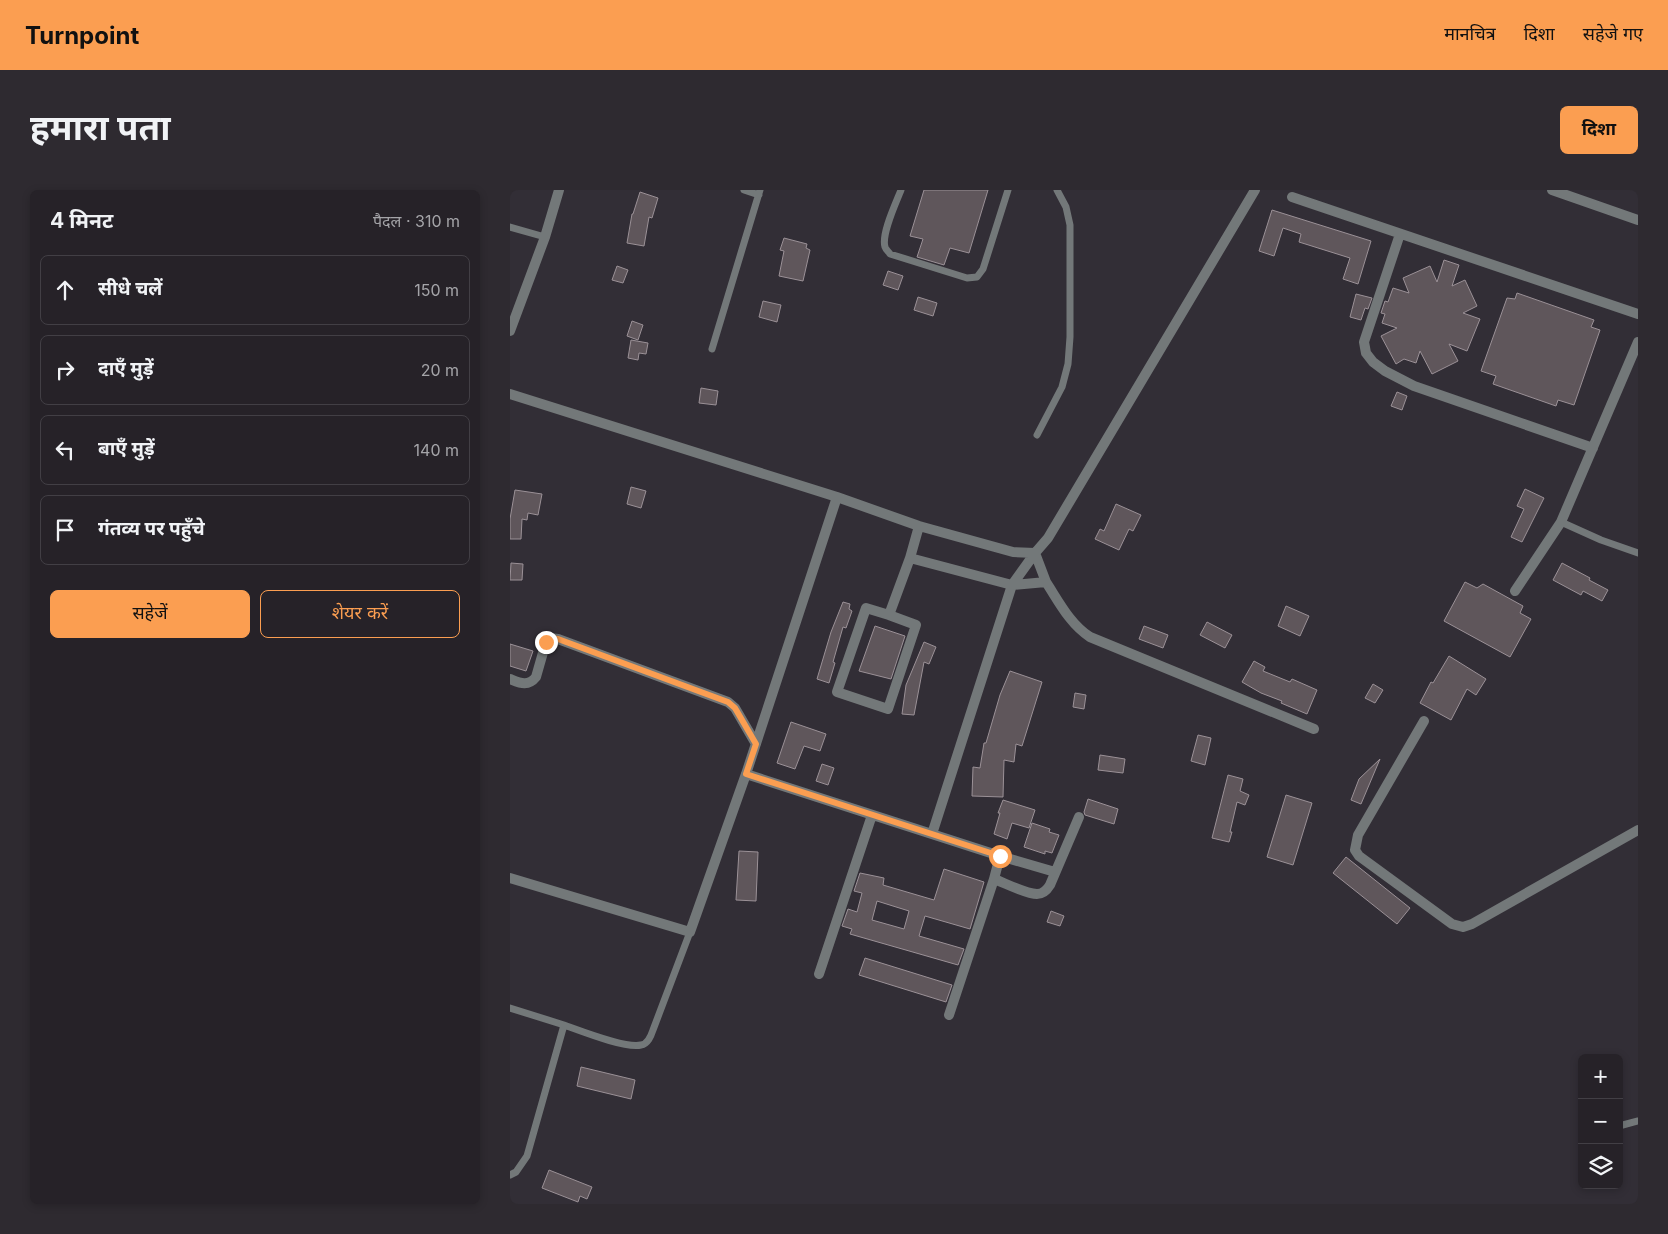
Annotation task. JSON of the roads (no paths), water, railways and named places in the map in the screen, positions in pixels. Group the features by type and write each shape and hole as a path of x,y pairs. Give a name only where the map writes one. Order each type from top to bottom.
{"street":[{"path":"510,331 545,236 559,190"},
{"path":"932,834 1012,585 1048,538 1255,190"},
{"path":"1552,190 1638,220"},
{"path":"1292,196 1638,314"},
{"path":"1400,234 1364,342 1366,353 1373,362 1385,371 1414,386 1593,448"},
{"path":"1515,590 1561,522 1638,342"},
{"path":"510,394 837,497 920,526 1013,552 1035,553"},
{"path":"510,878 690,932 746,774 837,497"},
{"path":"889,616 920,526"},
{"path":"1035,553 1046,582 1072,621 1090,637 1314,729"},
{"path":"910,558 1012,585 1046,582"},
{"path":"866,608 889,616 916,625 888,708 837,692 866,608"},
{"path":"510,679 524,684 533,680 536,677 546,642 550,638 558,639 728,702 735,708 756,744"},
{"path":"1424,721 1358,835 1356,850 1358,856 1452,924 1463,927 1472,924 1638,830"},
{"path":"746,774 1055,872"},
{"path":"819,974 872,815"},
{"path":"994,879 1030,893 1039,894 1048,889 1078,817"},
{"path":"949,1015 1000,856"}],"lane":[{"path":"712,349 760,193 744,190"},
{"path":"901,190 887,227 885,238 885,247 890,254 967,278 977,277 982,269 1008,190"},
{"path":"1037,434 1062,387 1068,364 1070,337 1070,225 1066,207 1057,190"},
{"path":"510,227 545,236"},
{"path":"1561,522 1601,540 1638,553"},
{"path":"510,1008 622,1044 643,1045 649,1039 653,1030 690,932"},
{"path":"510,1175 516,1172 527,1156 564,1025"},
{"path":"1623,1125 1638,1121"}]}
